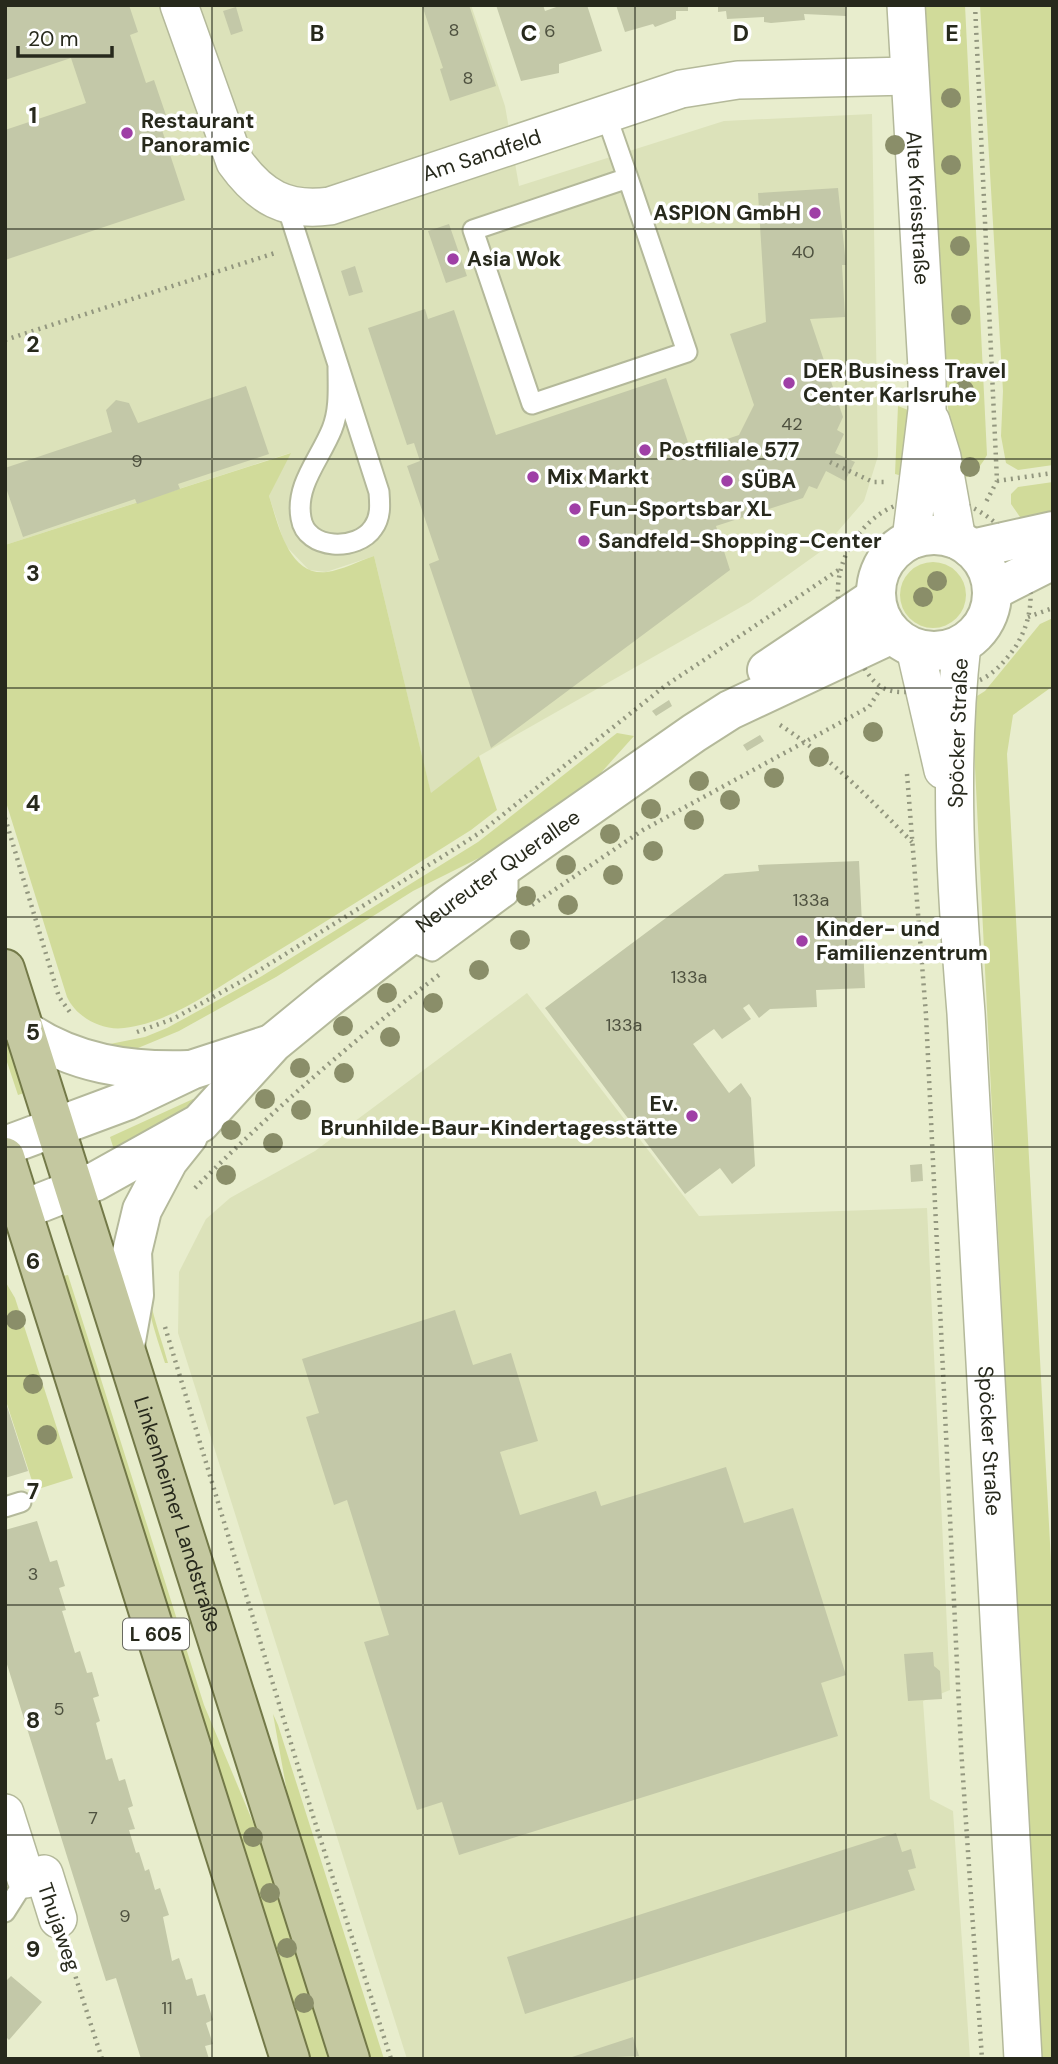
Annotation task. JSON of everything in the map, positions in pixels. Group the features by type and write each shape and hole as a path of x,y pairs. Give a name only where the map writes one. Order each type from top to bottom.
{"main road":[{"name":"Linkenheimer Landstraße","path":"5,969 350,2059"},
{"name":"L 605","path":"5,1157 14,1213 290,2059"}],"street":[{"name":"Am Sandfeld","path":"179,5 235,162 257,189 287,206 310,209 330,206 652,96 711,83 909,76"},
{"name":"Alte Kreisstraße","path":"906,5 924,301 927,410 916,479 911,540"},
{"name":"Alte Kreisstraße","path":"927,410 964,545"},
{"path":"964,545 1053,531"},
{"path":"904,641 878,611 877,583 884,563 898,547 911,540 942,535 964,545 989,575 992,591 985,621 962,644"},
{"path":"992,591 1053,560"},
{"name":"Neureuter Querallee","path":"730,710 770,666 876,597"},
{"name":"Neureuter Querallee","path":"14,1213 75,1190 200,1123 273,1044 407,939 508,863 730,710 904,641 939,650 962,644"},
{"name":"Spöcker Straße","path":"904,641 954,822"},
{"name":"Spöcker Straße","path":"962,644 957,685 954,822 1023,2059"},
{"path":"24,1030 46,1044 90,1063 191,1070"},
{"name":"Neureuter Querallee","path":"5,1146 138,1096 191,1070 273,1044"},
{"path":"125,1346 134,1295 132,1252 142,1210 168,1161 200,1123"},
{"name":"Thujaweg","path":"5,1814 26,1879 44,1874 58,1919"}],"lane":[{"path":"605,112 628,178 687,352 532,404 473,230 628,178"},
{"path":"287,206 379,492 381,509 373,529 361,538 332,545 320,543 307,534 301,522 299,501 332,428 338,405 338,366"},
{"path":"5,1912 26,1879"}],"path":[{"path":"975,5 997,481 982,510"},
{"path":"5,340 299,245"},
{"path":"830,462 873,482 890,481"},
{"path":"997,481 1053,473"},
{"path":"127,1034 173,1019 242,981 448,853 481,831 665,686 840,569"},
{"path":"1028,617 1053,608"},
{"path":"527,908 643,830 869,707 881,688"},
{"path":"900,693 901,706"},
{"path":"778,723 845,773 912,843"},
{"path":"906,761 926,1015 961,1748 982,2059"},
{"path":"5,818 59,997 66,1010 80,1022"},
{"path":"862,929 880,928"},
{"path":"188,1196 272,1113 369,1028 443,972"},
{"path":"164,1325 313,1816 391,2059"},
{"name":"Thujaweg","path":"58,1919 103,2059"}],"shaded area":[{"path":"5,5 471,5 505,106 519,186 724,121 872,114 878,456 864,501 820,552 750,602 479,756 431,794 374,556 326,572 309,570 285,545 269,496 290,453 5,545"},
{"path":"923,5 965,5 987,455 971,475 957,479 943,368"},
{"path":"980,5 1053,5 1053,465 1018,470 1006,463 1001,436 1003,391"},
{"path":"898,406 908,410 906,477 895,474"},
{"path":"291,453 269,496 287,546 303,566 314,571 333,571 374,556 431,793 479,756 497,810 471,830 192,1004 141,1025 116,1028 99,1025 77,1011 67,997 5,799 5,545"},
{"path":"1053,482 1053,519 1027,527 1011,504 1011,494 1018,487"},
{"path":"933,562 956,572 966,595 956,618 933,628 910,618 900,595 910,572"},
{"path":"1053,618 1053,686 1013,715 1007,754 1053,1598 1053,2059 1039,2059 973,727 966,703 985,691 1040,624"},
{"path":"617,733 634,736 590,785 493,851 413,891 276,977 179,1031 138,1048 122,1050 105,1045 145,1037 167,1028 262,976 478,842"},
{"path":"527,993 699,1216 927,1208 950,1690 923,1701 930,1799 953,1811 970,2059 407,2059 178,1333 179,1272 206,1219 230,1198 315,1151"},
{"path":"5,1024 27,1092 18,1095 5,1056"},
{"path":"193,1099 197,1103 116,1156 110,1137"},
{"path":"152,1229 156,1239 150,1260 148,1285 168,1363 165,1363 155,1331 144,1282 145,1249 148,1232"},
{"path":"68,1275 204,1705 270,1863 333,2059 309,2059 63,1276"},
{"path":"5,1281 15,1298 73,1478 35,1490 5,1398"},
{"path":"273,1714 384,2059 369,2059 292,1820"}],"building":[{"path":"5,5 129,5 138,32 130,35 146,83 154,80 169,124 161,127 185,200 5,260 5,130 86,103 71,58 5,80"},
{"path":"422,5 469,5 496,86 450,101 440,69 443,68"},
{"path":"496,5 543,5 545,11 562,5 587,5 602,51 559,64 559,73 521,81"},
{"path":"616,5 688,5 688,11 676,11 676,19 655,27 653,24 625,32"},
{"path":"718,5 845,5 846,16 804,14 805,20 771,23 764,22 764,17 727,19 726,11 718,12"},
{"path":"236,7 243,31 231,35 223,11"},
{"name":"Sandfeld-Shopping-Center","path":"838,188 846,265 842,265 845,317 810,319 843,417 837,430 844,434 835,453 855,462 845,481 826,471 817,489 809,486 803,498 716,526 730,570 491,748 429,564 439,560 407,466 420,461 414,443 407,445 368,328 425,309 428,319 454,310 496,435 666,378 691,451 739,435 754,405 730,334 766,322 758,193"},
{"path":"449,224 467,276 446,283 428,231"},
{"path":"355,266 363,292 349,296 341,271"},
{"path":"246,386 269,454 178,484 180,489 137,504 135,499 23,537 5,485 5,468 112,432 106,410 116,400 129,403 138,423"},
{"path":"669,700 672,706 656,716 652,711"},
{"path":"760,735 764,741 747,751 743,745"},
{"path":"859,861 865,988 816,990 817,1007 770,1009 759,1018 749,1004 743,1008 751,1019 722,1039 714,1029 693,1044 729,1093 741,1083 751,1098 755,1166 732,1184 720,1168 685,1194 545,1008 725,874 759,871 758,865"},
{"path":"922,1164 923,1181 911,1182 910,1165"},
{"path":"455,1310 473,1365 511,1353 538,1441 500,1452 520,1515 596,1491 601,1506 726,1467 744,1523 793,1508 846,1675 821,1683 838,1736 459,1855 442,1802 417,1810 364,1642 389,1635 347,1500 334,1505 306,1417 319,1413 302,1359"},
{"path":"5,1400 28,1471 5,1478"},
{"path":"37,1521 50,1562 57,1560 65,1586 59,1588 66,1610 62,1611 75,1653 80,1651 87,1673 92,1672 99,1696 93,1698 100,1721 96,1723 106,1760 112,1758 119,1781 125,1779 133,1806 128,1808 135,1829 129,1830 136,1853 139,1852 145,1871 149,1869 155,1890 160,1888 169,1915 163,1917 172,1961 179,1958 186,1980 192,1978 197,1996 205,1994 213,2020 206,2023 213,2044 205,2046 209,2059 141,2059 116,1978 106,1981 5,1658 5,1530"},
{"path":"933,1652 934,1666 940,1671 942,1699 908,1701 904,1654"},
{"path":"896,1833 902,1852 911,1849 916,1868 908,1870 915,1890 525,2014 507,1957"},
{"path":"11,1976 42,2002 9,2040 5,2036 5,1982"},
{"path":"633,2037 639,2056 569,2059 569,2058"}],"place":[{"name":"Restaurant Panoramic","path":"127,133"},
{"name":"ASPION GmbH","path":"815,213"},
{"name":"Asia Wok","path":"453,259"},
{"name":"DER Business Travel Center Karlsruhe","path":"789,383"},
{"name":"Postfiliale 577","path":"645,450"},
{"name":"Mix Markt","path":"533,477"},
{"name":"SÜBA","path":"727,481"},
{"name":"Fun-Sportsbar XL","path":"575,509"},
{"name":"Sandfeld-Shopping-Center","path":"584,541"},
{"name":"Kinder- und Familienzentrum","path":"802,941"},
{"name":"Ev. Brunhilde-Baur-Kindertagesstätte","path":"692,1116"}]}
